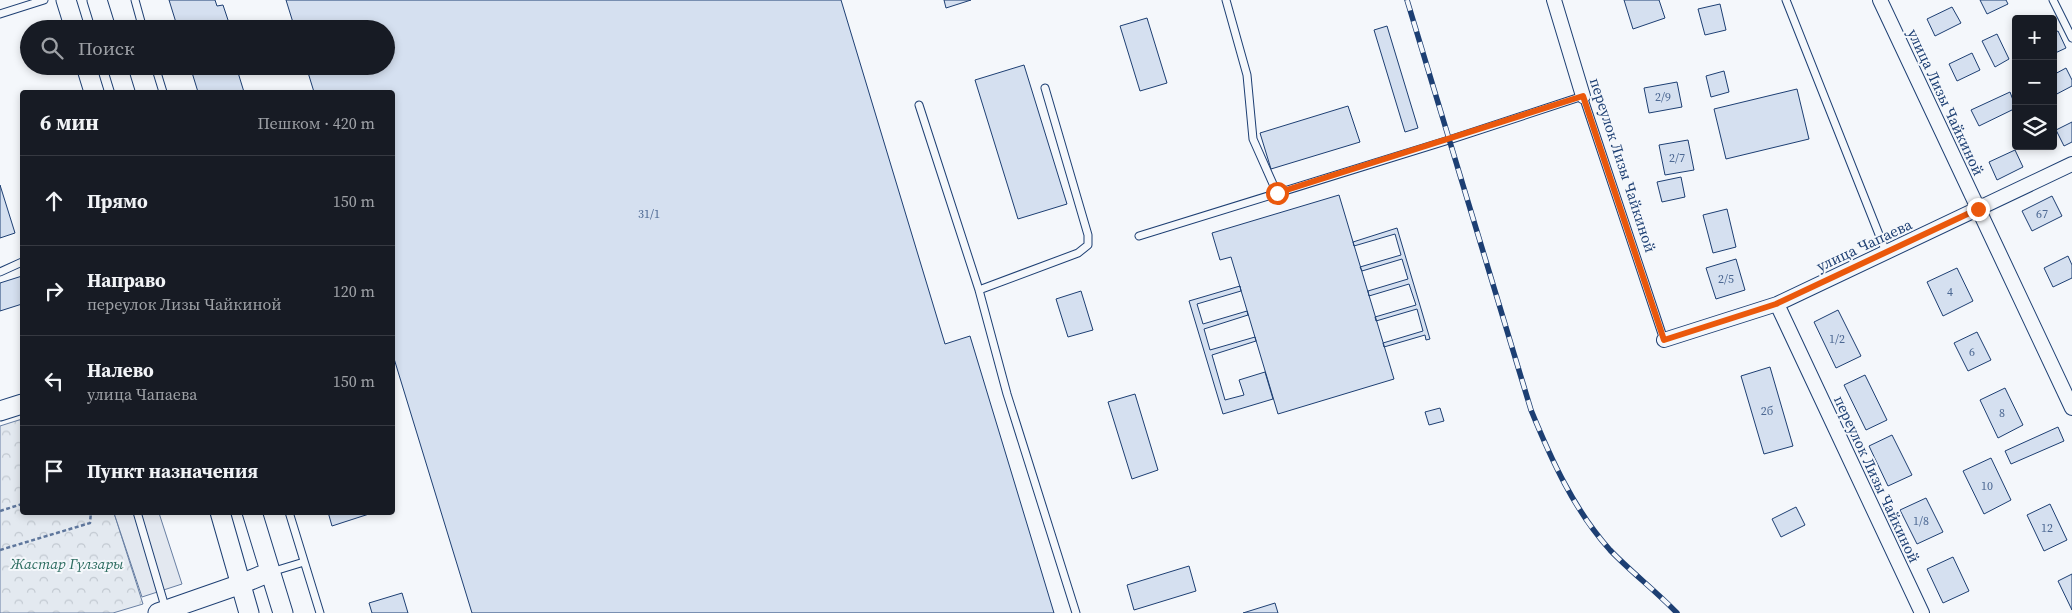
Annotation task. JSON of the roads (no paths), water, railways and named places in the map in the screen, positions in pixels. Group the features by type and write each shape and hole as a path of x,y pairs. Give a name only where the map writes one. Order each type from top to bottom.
{"street":[{"path":"66,0 72,20"},
{"path":"98,0 104,20"},
{"name":"переулок Лизы Чайкиной","path":"1554,0 1583,96"},
{"name":"улица Лизы Чайкиной","path":"1880,0 2072,408"},
{"path":"89,75 93,90"},
{"path":"120,75 124,90"},
{"name":"улица Чапаева","path":"1664,340 1776,304 2072,164"},
{"name":"переулок Лизы Чайкиной","path":"1776,304 1922,613"},
{"path":"0,411 20,405"},
{"path":"221,515 250,613"},
{"path":"253,515 283,613"},
{"path":"162,612 270,572"}],"lane":[{"path":"0,14 44,0"},
{"path":"135,0 141,20"},
{"path":"1226,0 1247,75 1253,139 1277,193"},
{"path":"1786,0 1886,252"},
{"path":"2053,0 2072,38"},
{"path":"158,75 162,90"},
{"path":"979,290 1078,253 1088,245 1088,235 1045,88"},
{"path":"1139,236 1583,96"},
{"name":"переулок Лизы Чайкиной","path":"1583,96 1664,340"},
{"path":"920,105 979,290 1007,394 1076,613"},
{"path":"0,272 20,263"},
{"path":"138,515 162,612"},
{"path":"290,515 320,613"},
{"path":"270,572 304,562"}],"railway":[{"path":"1407,0 1531,410 1547,447 1574,501 1597,535 1618,558 1677,613"}],"park label":[{"name":"Жастар Гүлзары","path":"67,563"}]}
